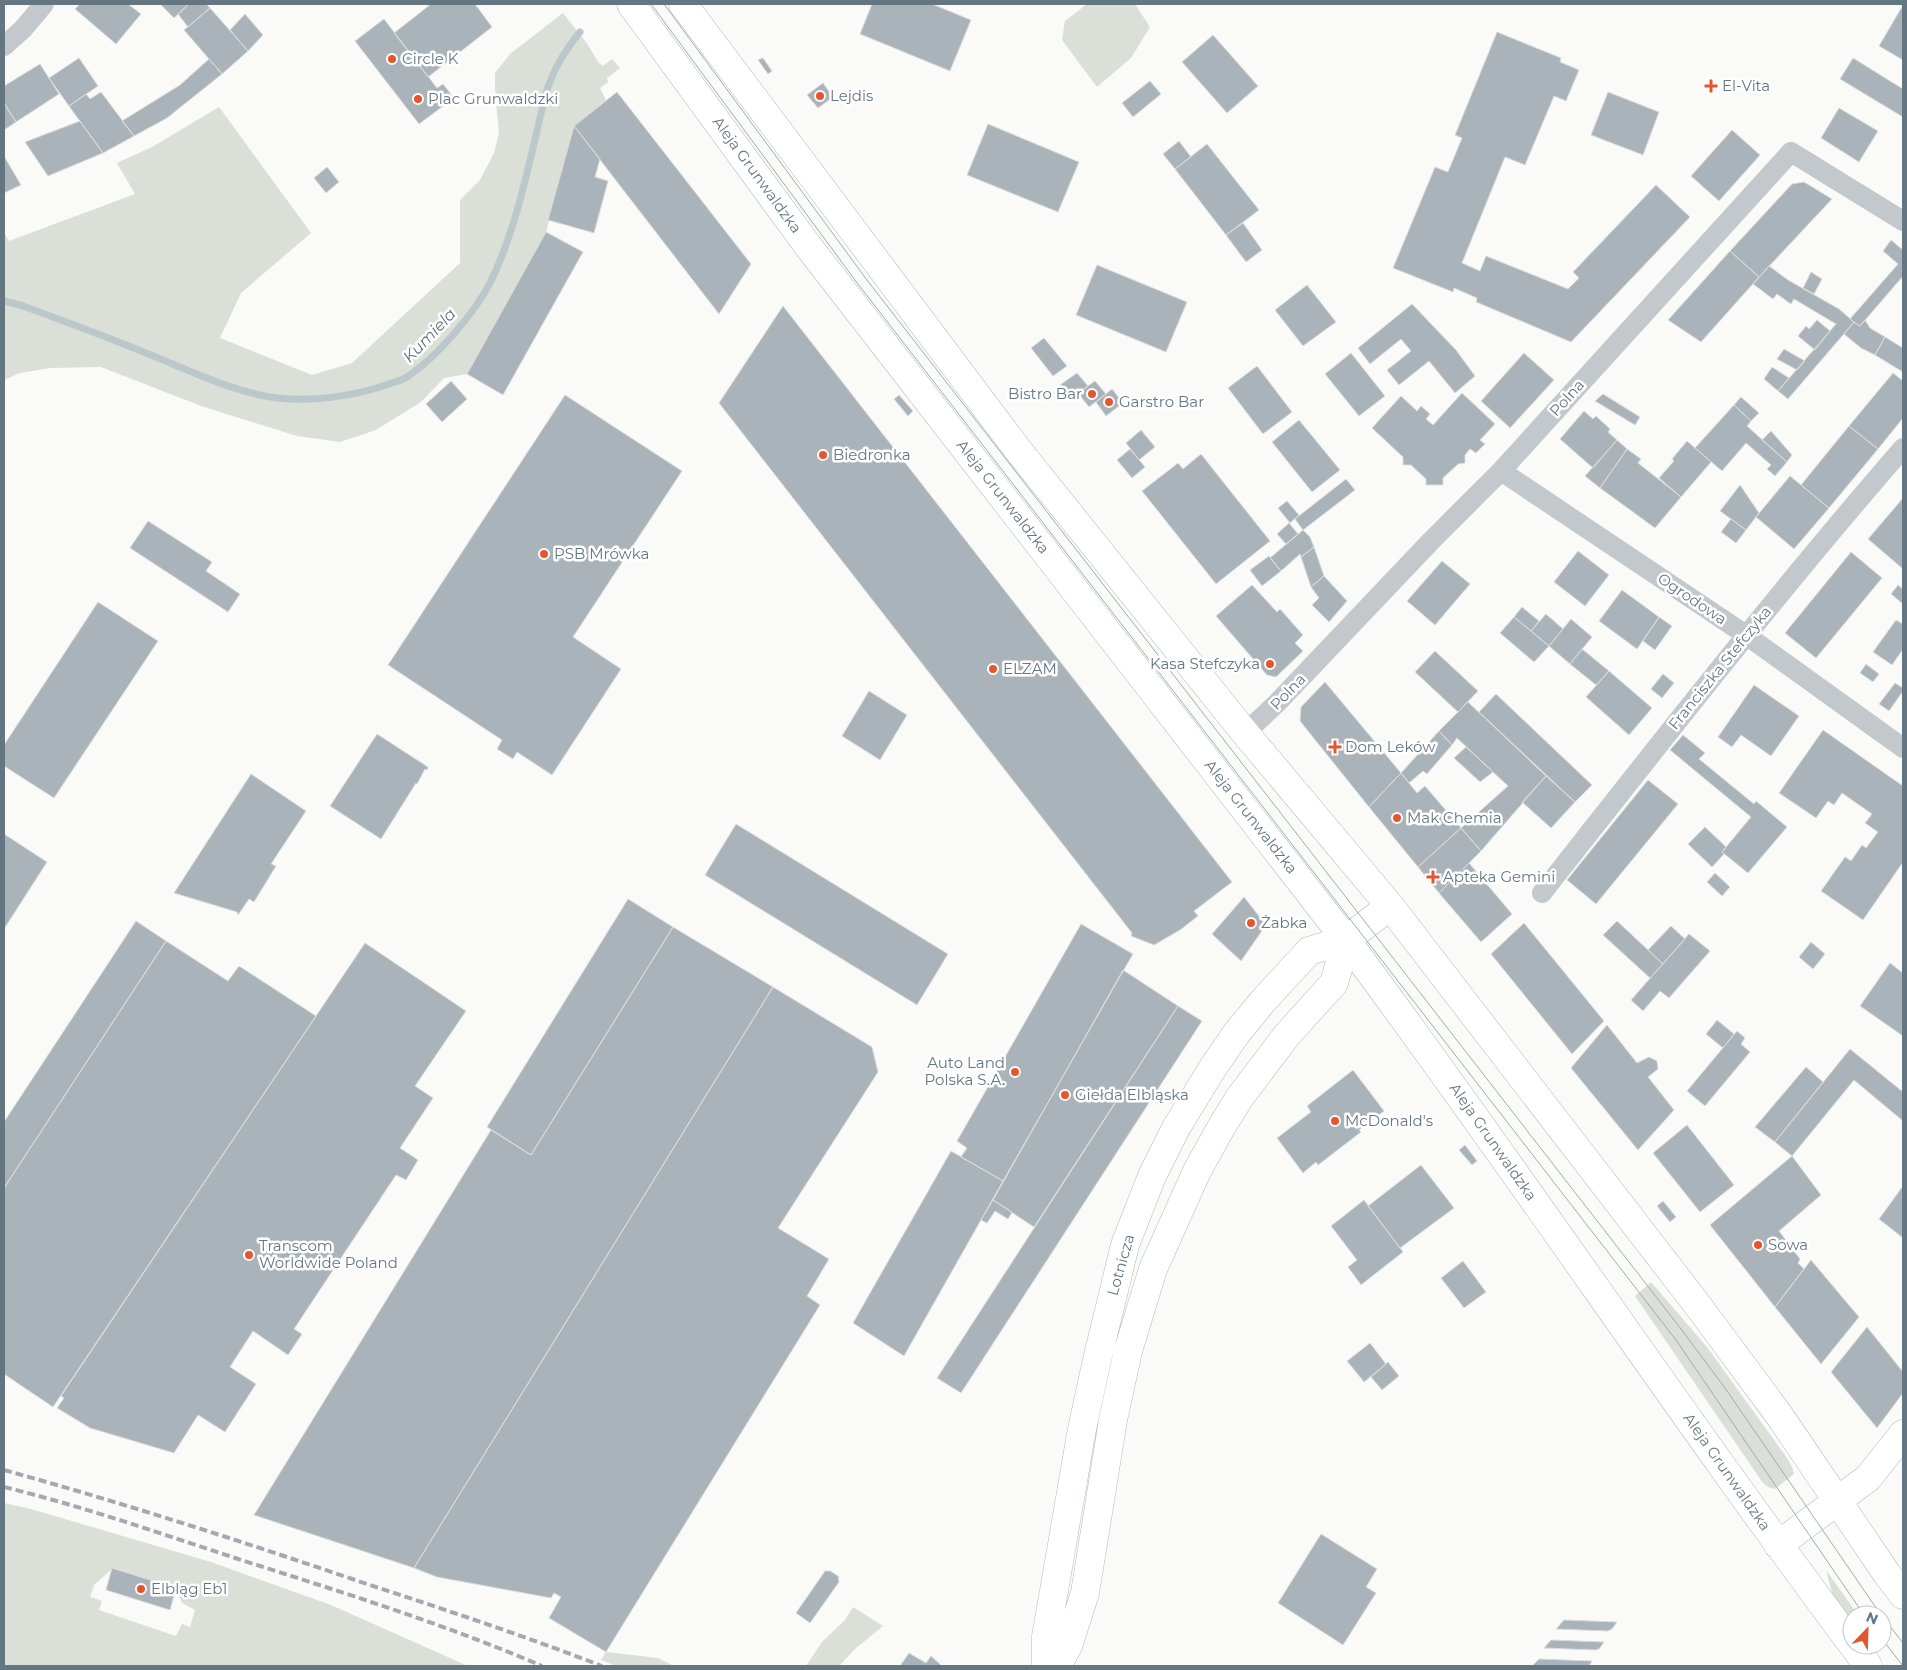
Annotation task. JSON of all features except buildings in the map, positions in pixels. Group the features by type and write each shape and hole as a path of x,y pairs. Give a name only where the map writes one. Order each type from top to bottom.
{"main road":[{"name":"Aleja Grunwaldzka","path":"631,4 808,246 1346,940 1428,1050 1778,1545 1842,1631"},
{"path":"683,4 1018,450 1245,734 1390,906 1698,1307 1779,1415 1903,1595"},
{"name":"Lotnicza","path":"1046,1666 1046,1637 1082,1429 1125,1245 1152,1176 1176,1128 1212,1069 1236,1034 1294,966 1309,951 1346,940 1390,906"},
{"name":"Lotnicza","path":"1057,1666 1068,1646 1085,1593 1112,1420 1128,1351 1152,1270 1197,1171 1240,1097 1287,1035 1334,983 1346,940"},
{"path":"1778,1545 1868,1478 1903,1434"},
{"name":"Aleja Grunwaldzka","path":"1860,1655 1868,1666"}],"street":[{"path":"4,46 23,29 44,4"},
{"name":"Polna","path":"1245,734 1270,711 1431,541 1501,471 1791,152 1903,221"},
{"name":"Franciszka Stefczyka","path":"1542,894 1746,635 1837,524 1903,448"},
{"name":"Ogrodowa","path":"1501,471 1746,635 1903,748"}],"shaded area":[{"path":"1087,4 1135,4 1150,27 1131,58 1097,87 1062,40 1065,21"},
{"path":"563,13 588,45 598,62 603,66 612,59 620,68 607,78 608,82 600,88 606,100 574,126 546,232 467,374 444,378 421,402 376,430 340,442 297,436 201,406 101,367 51,368 20,373 4,380 4,232 9,241 135,194 117,163 152,147 219,107 311,233 241,293 220,338 312,375 352,363 460,263 460,200 480,180 494,153 499,133 495,73 510,54"},
{"path":"1651,1282 1707,1347 1787,1458 1794,1474 1775,1489 1763,1483 1635,1296"},
{"path":"4,1503 31,1509 211,1562 331,1605 468,1666 4,1666","holes":["113,1568 176,1588 182,1603 195,1610 190,1627 182,1624 176,1636 99,1610 102,1601 90,1597 94,1585"]},
{"path":"1826,1570 1851,1605 1842,1605 1842,1612 1833,1597"},
{"path":"853,1607 883,1626 855,1649 839,1666 806,1666 822,1642 845,1620"},
{"path":"606,1652 658,1658 674,1666 616,1666 601,1660"}],"waterway":[{"name":"Kumiela","path":"4,301 23,306 84,329 227,386 261,395 291,399 319,399 374,389 405,378 431,358 454,334 475,307 491,281 509,237 549,84 560,61 580,32"}],"tram line":[{"path":"651,4 858,284 1676,1340 1857,1605"},
{"path":"664,4 867,280 1681,1329 1725,1388 1874,1605"},
{"path":"1892,1629 1903,1643"},
{"path":"1892,1652 1903,1666"}],"railway":[{"path":"4,1470 270,1551 542,1643 602,1666"},
{"path":"4,1487 120,1520 351,1595 504,1650 542,1666"}],"place":[{"name":"Circle K","path":"392,59"},
{"name":"El-Vita","path":"1711,86"},
{"name":"Lejdis","path":"820,96"},
{"name":"Plac Grunwaldzki","path":"418,99"},
{"name":"Bistro Bar","path":"1092,394"},
{"name":"Garstro Bar","path":"1109,402"},
{"name":"Biedronka","path":"823,455"},
{"name":"PSB Mrówka","path":"544,554"},
{"name":"Kasa Stefczyka","path":"1270,664"},
{"name":"ELZAM","path":"993,669"},
{"name":"Dom Leków","path":"1335,747"},
{"name":"Mak Chemia","path":"1397,818"},
{"name":"Apteka Gemini","path":"1433,877"},
{"name":"Żabka","path":"1251,923"},
{"name":"Auto Land Polska S.A.","path":"1015,1072"},
{"name":"Giełda Elbląska","path":"1065,1095"},
{"name":"McDonald's","path":"1335,1121"},
{"name":"Sowa","path":"1758,1245"},
{"name":"Transcom Worldwide Poland","path":"249,1255"},
{"name":"Elbląg Eb1","path":"141,1589"}]}
